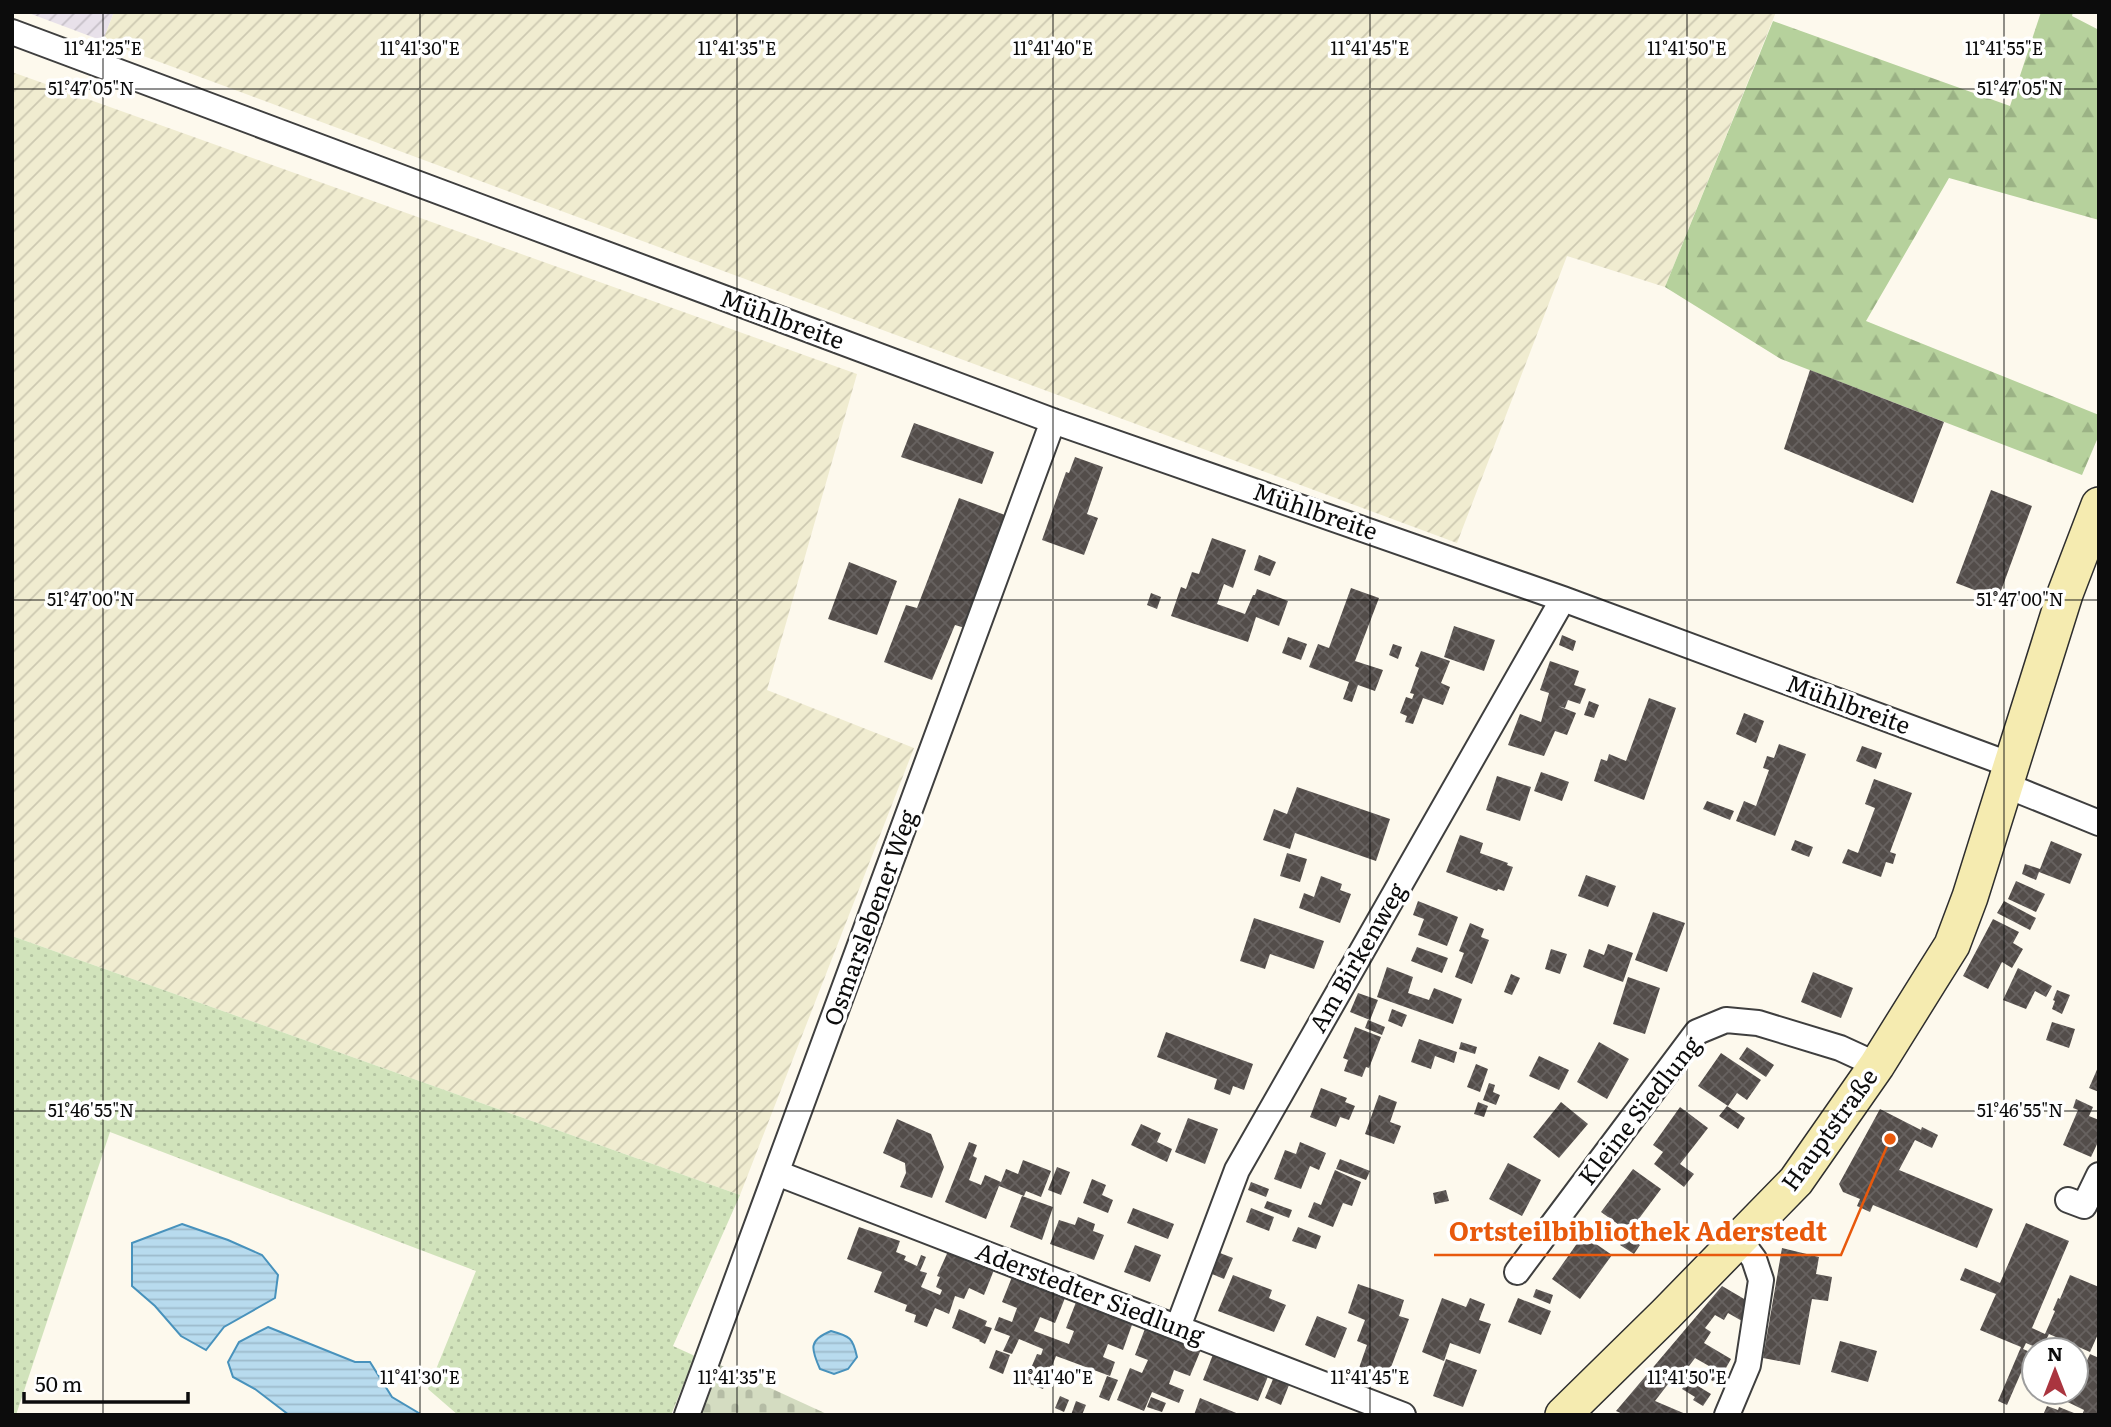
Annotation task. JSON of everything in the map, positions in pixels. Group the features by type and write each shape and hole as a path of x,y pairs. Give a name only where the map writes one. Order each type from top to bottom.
{"main road":[{"name":"Hauptstraße","path":"1563,1415 1796,1181 1877,1065 1952,945 1970,897 2065,593 2099,505"}],"street":[{"name":"Mühlbreite","path":"12,32 1053,421 1563,599 2008,775"},
{"name":"Osmarslebener Weg","path":"687,1415 1053,421"},
{"name":"Am Birkenweg","path":"1178,1327 1237,1170 1563,599"},
{"path":"2008,775 2099,823"},
{"name":"Kleine Siedlung","path":"1517,1272 1697,1032 1726,1020 1758,1023 1840,1048 1877,1065"},
{"name":"Aderstedter Siedlung","path":"777,1173 1403,1415"},
{"path":"2068,1200 2084,1206 2099,1175"},
{"path":"1727,1415 1748,1365 1761,1280 1754,1259 1740,1240"}],"shaded area":[{"path":"26,12 114,12 103,41"},
{"path":"114,12 1776,12 1665,287 1567,256 1457,543 103,41"},
{"path":"12,72 857,374 767,690 914,748 740,1195 12,936"}],"green space":[{"path":"2041,12 2073,12 2072,16 2099,30 2099,220 1949,178 1866,321 2099,415 2099,435 2082,475 1781,359 1665,287 1773,21 2010,106"},
{"path":"12,936 740,1195 673,1346 695,1356 671,1415 458,1415 428,1389 476,1271 110,1132 16,1415 12,1415"},
{"path":"720,1365 829,1415 701,1415"}],"water":[{"path":"182,1224 262,1255 278,1275 275,1298 224,1327 206,1350 181,1336 155,1306 132,1286 132,1243"},
{"path":"268,1327 355,1362 370,1362 392,1397 422,1415 289,1415 255,1389 233,1377 228,1362 239,1342"},
{"path":"831,1331 850,1339 857,1357 848,1369 834,1374 820,1369 813,1351 818,1338"}],"building":[{"path":"1810,370 1944,422 1913,503 1784,449"},
{"path":"914,423 994,452 982,484 901,457"},
{"path":"1075,457 1103,467 1087,514 1098,518 1084,555 1042,540 1066,472 1069,473"},
{"path":"1991,490 2032,506 1998,599 1956,583"},
{"path":"959,498 1005,515 965,628 955,625 932,680 884,662 906,605 917,608"},
{"path":"1212,538 1246,550 1233,588 1224,584 1217,604 1245,614 1257,589 1288,601 1279,626 1256,617 1248,642 1171,616 1181,587 1186,589 1192,572 1199,574"},
{"path":"1259,555 1276,562 1270,576 1254,570"},
{"path":"849,562 897,581 877,635 828,619"},
{"path":"1351,588 1379,598 1355,661 1383,670 1375,691 1358,685 1352,702 1343,699 1349,682 1309,667 1318,644 1329,648"},
{"path":"1151,593 1161,597 1157,609 1147,605"},
{"path":"1454,626 1495,640 1484,671 1444,657"},
{"path":"1562,635 1576,641 1573,651 1559,645"},
{"path":"1288,637 1307,644 1301,660 1282,653"},
{"path":"1393,644 1402,647 1398,659 1389,655"},
{"path":"1421,651 1450,661 1441,683 1450,687 1443,705 1423,698 1413,724 1405,722 1407,716 1400,713 1406,697 1412,699 1414,694 1410,693 1419,668 1415,666"},
{"path":"1550,661 1579,671 1574,685 1586,689 1580,704 1568,700 1565,708 1558,706 1576,713 1567,735 1555,731 1544,756 1508,745 1520,714 1541,722 1549,693 1540,690"},
{"path":"1649,698 1676,708 1644,800 1594,781 1601,759 1607,761 1609,754 1626,761"},
{"path":"1589,701 1599,705 1594,718 1584,715"},
{"path":"1744,713 1764,721 1756,743 1736,734"},
{"path":"1779,744 1806,754 1775,836 1736,821 1744,801 1756,806 1769,770 1763,768 1767,756 1774,758"},
{"path":"1862,746 1882,753 1876,769 1856,761"},
{"path":"1541,772 1569,782 1562,801 1534,791"},
{"path":"1497,776 1531,787 1520,821 1486,810"},
{"path":"1874,779 1912,793 1890,852 1896,854 1893,864 1886,862 1881,877 1842,863 1848,849 1858,853 1875,808 1865,804"},
{"path":"1297,787 1390,819 1376,861 1295,833 1290,849 1263,840 1274,809 1287,814"},
{"path":"1707,801 1734,811 1730,820 1703,809"},
{"path":"1460,835 1483,843 1480,853 1513,867 1504,891 1497,891 1446,872"},
{"path":"1795,840 1813,847 1809,857 1791,850"},
{"path":"2051,841 2082,854 2070,884 2039,872 2036,880 2022,874 2025,864 2040,869"},
{"path":"1287,853 1307,859 1300,882 1280,876"},
{"path":"1586,875 1616,886 1608,907 1578,896"},
{"path":"1321,876 1342,884 1340,890 1351,894 1340,923 1299,908 1304,893 1314,897"},
{"path":"2016,881 2045,894 2036,912 2008,899"},
{"path":"1418,901 1458,917 1447,946 1418,935 1424,919 1413,915"},
{"path":"2004,901 2036,918 2030,930 1997,913"},
{"path":"1653,912 1685,923 1667,972 1635,960"},
{"path":"1254,918 1324,941 1314,969 1270,954 1265,969 1240,961"},
{"path":"1993,919 2019,932 2013,943 2023,949 2012,968 2002,962 1988,989 1963,976"},
{"path":"1470,923 1484,929 1481,937 1489,940 1472,984 1455,977 1464,953 1459,951"},
{"path":"1608,944 1633,953 1623,982 1583,967 1589,949 1604,955"},
{"path":"1417,947 1448,958 1442,973 1411,961"},
{"path":"1551,949 1567,954 1560,974 1545,969"},
{"path":"1387,967 1413,977 1408,993 1429,1000 1434,988 1462,999 1453,1024 1377,997"},
{"path":"2018,968 2052,986 2046,997 2035,991 2026,1009 2003,1000"},
{"path":"1813,972 1853,988 1841,1018 1801,1002"},
{"path":"1511,974 1520,978 1512,995 1504,992"},
{"path":"1628,977 1660,988 1645,1034 1613,1024"},
{"path":"2057,990 2070,995 2062,1014 2052,1009"},
{"path":"1358,993 1378,1000 1370,1020 1350,1012"},
{"path":"1392,1009 1407,1015 1402,1027 1388,1021"},
{"path":"1368,1020 1385,1027 1382,1035 1365,1028"},
{"path":"2052,1022 2075,1029 2069,1048 2046,1040"},
{"path":"1355,1027 1381,1037 1369,1068 1366,1067 1362,1077 1344,1071 1348,1060 1343,1058"},
{"path":"1166,1032 1253,1064 1244,1090 1233,1086 1230,1095 1214,1089 1217,1079 1157,1057"},
{"path":"1419,1039 1457,1052 1454,1063 1435,1056 1431,1069 1411,1062"},
{"path":"1461,1042 1477,1047 1475,1054 1459,1049"},
{"path":"1599,1042 1629,1059 1607,1099 1577,1082"},
{"path":"1747,1047 1774,1065 1766,1077 1739,1059"},
{"path":"1721,1053 1761,1080 1747,1100 1737,1093 1728,1106 1698,1086"},
{"path":"1539,1056 1569,1070 1559,1090 1529,1076"},
{"path":"1476,1064 1488,1069 1480,1092 1467,1087"},
{"path":"2099,1065 2099,1092 2089,1088"},
{"path":"1489,1083 1495,1085 1493,1092 1500,1095 1496,1105 1483,1100"},
{"path":"1321,1088 1347,1098 1345,1102 1355,1106 1349,1120 1340,1117 1336,1127 1310,1117"},
{"path":"1379,1095 1397,1102 1390,1122 1401,1126 1394,1144 1365,1134"},
{"path":"2076,1099 2093,1107 2089,1116 2099,1120 2099,1140 2091,1157 2063,1145 2078,1110 2073,1108"},
{"path":"1478,1102 1488,1106 1484,1117 1474,1114"},
{"path":"1561,1102 1588,1124 1559,1158 1533,1137"},
{"path":"1727,1106 1745,1118 1738,1129 1719,1116"},
{"path":"1680,1107 1708,1128 1680,1164 1694,1174 1684,1187 1654,1164 1663,1152 1653,1145"},
{"path":"1880,1109 1921,1130 1922,1127 1938,1135 1932,1148 1915,1140 1899,1170 1993,1209 1977,1248 1873,1205 1870,1212 1857,1206 1860,1199 1843,1192 1839,1184"},
{"path":"1188,1118 1218,1129 1205,1164 1175,1152"},
{"path":"897,1119 931,1134 944,1167 932,1198 900,1187 906,1173 905,1163 883,1153"},
{"path":"1141,1124 1161,1133 1157,1142 1172,1149 1167,1162 1131,1145"},
{"path":"969,1142 977,1145 973,1156 977,1158 969,1180 981,1185 985,1175 1001,1182 1006,1169 1018,1174 1023,1160 1051,1171 1041,1197 1026,1191 1024,1196 999,1186 986,1219 945,1202"},
{"path":"1300,1142 1326,1153 1319,1170 1310,1166 1301,1189 1274,1179 1285,1150 1296,1154"},
{"path":"1340,1159 1370,1171 1366,1180 1336,1169"},
{"path":"1508,1163 1541,1180 1522,1216 1489,1199"},
{"path":"1057,1167 1070,1172 1061,1195 1048,1190"},
{"path":"1633,1169 1661,1189 1629,1232 1601,1212"},
{"path":"1335,1170 1361,1182 1352,1206 1343,1203 1333,1227 1308,1217 1314,1202 1321,1205"},
{"path":"1092,1179 1106,1185 1102,1195 1113,1200 1108,1213 1083,1203"},
{"path":"1251,1182 1269,1189 1266,1197 1248,1190"},
{"path":"1446,1190 1449,1201 1435,1204 1433,1193"},
{"path":"1022,1196 1053,1207 1042,1240 1010,1227"},
{"path":"1267,1201 1292,1210 1289,1218 1264,1208"},
{"path":"1133,1208 1174,1224 1168,1239 1127,1223"},
{"path":"1251,1208 1274,1217 1269,1231 1246,1222"},
{"path":"1078,1217 1095,1224 1093,1231 1104,1235 1094,1260 1050,1244 1059,1220 1075,1225"},
{"path":"2026,1223 2069,1241 2032,1328 2045,1334 2070,1275 2099,1287 2099,1332 2090,1352 2090,1336 2020,1336 2020,1347 1980,1330 1996,1294 1960,1280 1965,1268 2000,1283"},
{"path":"859,1227 900,1241 896,1252 906,1256 904,1260 917,1266 921,1255 926,1257 920,1271 927,1273 921,1287 940,1295 942,1290 936,1287 940,1277 937,1276 950,1247 996,1265 984,1295 969,1288 964,1299 955,1296 949,1314 935,1308 927,1327 914,1322 916,1315 905,1311 907,1305 874,1292 882,1272 847,1259"},
{"path":"1298,1227 1321,1236 1316,1249 1292,1241"},
{"path":"1583,1235 1612,1255 1580,1299 1552,1279"},
{"path":"1626,1236 1640,1245 1634,1254 1620,1245"},
{"path":"1135,1245 1161,1255 1150,1282 1124,1272"},
{"path":"1782,1248 1819,1257 1816,1274 1832,1277 1828,1301 1812,1299 1800,1365 1763,1358"},
{"path":"1220,1253 1233,1258 1224,1279 1212,1274"},
{"path":"1014,1272 1067,1293 1055,1323 1040,1317 1034,1331 1069,1344 1074,1331 1066,1328 1078,1297 1134,1319 1123,1350 1108,1344 1103,1357 1115,1362 1110,1376 1056,1356 1043,1389 1025,1382 1037,1354 1041,1355 1043,1349 1019,1339 1012,1354 1003,1351 1010,1336 994,1330 999,1317 1012,1322 1017,1308 1002,1302"},
{"path":"1233,1275 1272,1290 1269,1298 1286,1305 1274,1332 1218,1311"},
{"path":"1358,1284 1404,1300 1399,1316 1409,1319 1387,1378 1359,1368 1367,1345 1357,1341 1365,1320 1348,1313"},
{"path":"1722,1286 1751,1303 1742,1321 1728,1313 1724,1320 1715,1315 1705,1328 1711,1332 1704,1343 1731,1359 1722,1375 1730,1379 1724,1388 1711,1380 1716,1370 1695,1358 1680,1378 1675,1375 1655,1401 1688,1415 1625,1415 1616,1411"},
{"path":"1536,1289 1553,1295 1550,1304 1533,1297"},
{"path":"1442,1298 1466,1307 1470,1298 1485,1304 1479,1320 1491,1324 1480,1354 1450,1343 1444,1361 1422,1352"},
{"path":"1518,1298 1551,1311 1541,1335 1508,1322"},
{"path":"959,1309 987,1321 985,1326 992,1328 985,1344 952,1328"},
{"path":"1317,1316 1347,1328 1335,1358 1305,1345"},
{"path":"1146,1326 1202,1347 1190,1376 1174,1370 1169,1384 1184,1390 1179,1403 1152,1392 1144,1411 1117,1400 1130,1368 1142,1373 1148,1360 1135,1355"},
{"path":"1840,1341 1877,1351 1868,1382 1831,1372"},
{"path":"2020,1349 2020,1375 2007,1405 1998,1401"},
{"path":"996,1350 1010,1355 1003,1374 989,1368"},
{"path":"1214,1352 1269,1374 1258,1401 1203,1380"},
{"path":"2090,1354 2099,1358 2099,1415 2082,1415 2084,1410 2076,1406 2090,1406"},
{"path":"1446,1359 1477,1370 1463,1407 1433,1396"},
{"path":"1107,1376 1118,1380 1109,1401 1099,1397"},
{"path":"1273,1379 1289,1385 1281,1405 1265,1398"},
{"path":"1688,1380 1711,1394 1703,1406 1682,1389"},
{"path":"1060,1396 1069,1400 1064,1412 1055,1408"},
{"path":"1151,1397 1166,1403 1162,1412 1147,1407"},
{"path":"1200,1398 1224,1408 1241,1415 1194,1415"},
{"path":"1076,1401 1086,1405 1082,1415 1071,1415"},
{"path":"2047,1406 2058,1410 2059,1407 2079,1415 2043,1415"}],"place":[{"name":"Ortsteilbibliothek Aderstedt","path":"1890,1139"}]}
